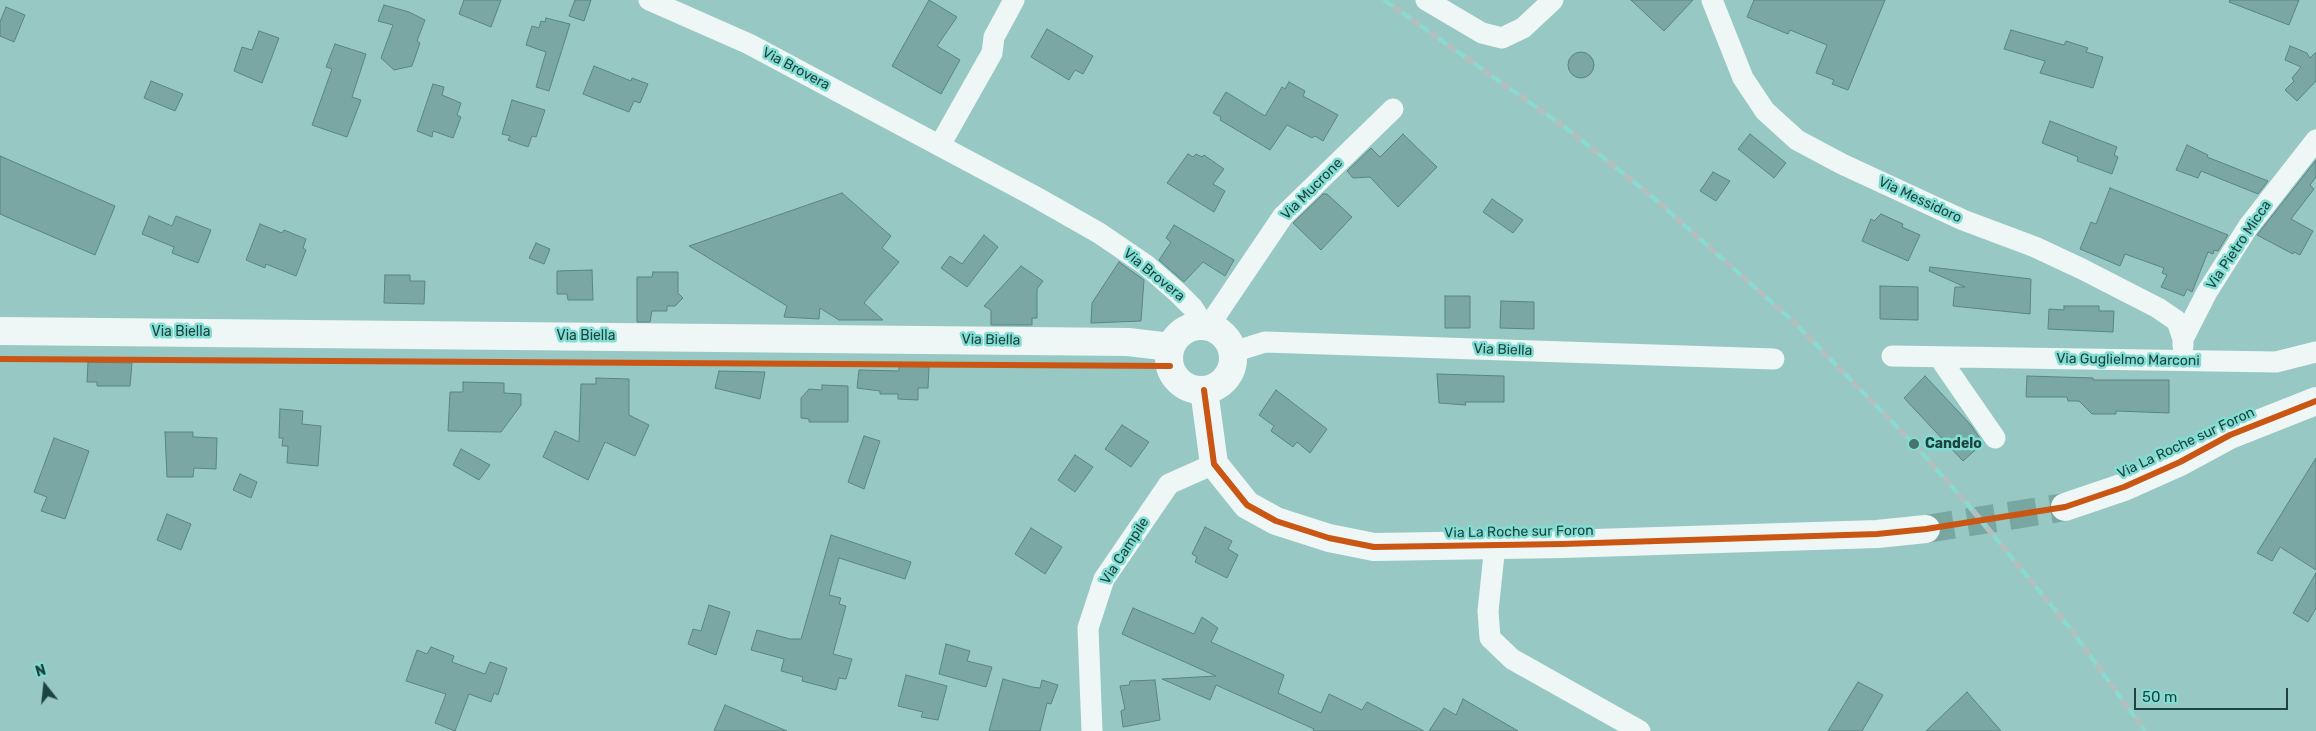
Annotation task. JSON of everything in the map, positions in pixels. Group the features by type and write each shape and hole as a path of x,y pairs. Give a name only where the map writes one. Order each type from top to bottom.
{"street":[{"name":"Via Brovera","path":"649,0 749,44 940,145 1099,233 1146,265 1193,308 1203,327"},
{"path":"940,145 992,53 994,37 1014,0"},
{"path":"1426,0 1482,33 1502,38 1523,28 1553,0"},
{"name":"Via Messidoro","path":"1712,0 1743,78 1764,111 1796,140 1842,164 1963,220 2035,247 2074,265 2158,308 2177,321 2183,339"},
{"name":"Via Mucrone","path":"1203,327 1283,216 1393,109"},
{"name":"Via Pietro Micca","path":"2182,361 2183,339 2207,292 2248,228 2316,140"},
{"path":"1203,327 1224,336 1233,352 1233,362 1230,373 1224,382 1214,388 1195,390 1179,382 1170,366 1171,348 1182,333 1203,327"},
{"name":"Via Biella","path":"0,331 1128,342 1171,348"},
{"name":"Via Biella","path":"1233,352 1265,342 1774,359"},
{"name":"Via Guglielmo Marconi","path":"1892,356 2276,362 2316,352"},
{"path":"1939,357 1995,438"},
{"path":"1204,390 1214,464"},
{"name":"Via La Roche sur Foron","path":"2065,507 2124,487 2180,462 2230,435 2316,401"},
{"name":"Via La Roche sur Foron","path":"1214,464 1246,505 1276,520 1329,538 1374,547 1857,534 1926,529"},
{"name":"Via Campile","path":"1092,731 1088,628 1104,579 1169,484 1214,464"},
{"path":"1495,545 1488,611 1490,638 1512,659 1640,731"}],"building":[{"path":"464,0 501,0 491,27 459,14"},
{"path":"575,0 591,0 584,21 569,16"},
{"path":"929,0 957,17 937,46 960,60 941,94 892,66"},
{"path":"1631,0 1693,0 1664,31"},
{"path":"1754,0 1885,0 1848,90 1832,84 1834,80 1816,73 1827,45 1790,30 1788,34 1747,17"},
{"path":"2230,0 2299,0 2289,25 2229,2"},
{"path":"384,5 409,12 425,20 417,41 420,43 412,66 394,70 381,58 393,25 378,21"},
{"path":"6,7 25,15 14,42 0,36 0,22"},
{"path":"546,18 570,24 549,91 536,87 546,52 526,45 532,26 539,28 541,21 545,22"},
{"path":"1047,29 1093,56 1083,74 1075,70 1069,80 1031,57"},
{"path":"2011,30 2064,45 2066,41 2088,48 2086,52 2103,57 2093,88 2040,73 2045,61 2004,49"},
{"path":"259,31 279,38 262,83 234,71 242,47 252,50"},
{"path":"335,44 366,54 352,97 361,100 347,137 312,125 332,69 326,67"},
{"path":"2290,46 2307,53 2310,58 2316,52 2316,81 2297,101 2285,90 2294,81 2292,78 2301,67 2285,60"},
{"path":"1581,52 1590,56 1594,65 1590,74 1581,78 1572,74 1568,65 1572,56"},
{"path":"594,66 631,81 632,78 648,84 640,103 634,101 629,112 583,94"},
{"path":"151,81 183,94 175,111 144,98"},
{"path":"1289,82 1305,91 1303,96 1338,115 1323,141 1315,136 1312,138 1287,125 1270,150 1220,120 1221,117 1213,113 1226,92 1265,116 1282,87 1285,89"},
{"path":"433,84 444,87 442,95 461,103 457,115 461,117 453,138 433,131 432,137 417,131"},
{"path":"512,100 545,110 536,137 532,136 528,147 508,140 510,136 502,134"},
{"path":"2050,121 2117,147 2114,155 2118,157 2112,174 2077,161 2078,157 2042,143"},
{"path":"1403,134 1437,167 1398,207 1370,177 1353,178 1347,171 1371,148 1380,157"},
{"path":"1750,134 1786,163 1774,178 1738,149"},
{"path":"2187,145 2208,155 2207,157 2268,181 2258,194 2201,171 2198,178 2176,170"},
{"path":"1188,154 1193,157 1196,154 1202,157 1204,155 1224,169 1213,184 1225,191 1214,212 1167,183"},
{"path":"0,156 115,206 95,255 0,214"},
{"path":"2316,160 2316,177 2310,185 2314,189 2291,219 2313,231 2300,255 2294,252 2293,254 2257,235"},
{"path":"1713,172 1730,181 1716,201 1700,191"},
{"path":"2110,188 2228,235 2218,251 2214,250 2213,254 2208,252 2192,292 2187,289 2184,296 2161,287 2167,275 2162,273 2164,268 2125,254 2120,266 2080,249 2091,222 2096,224"},
{"path":"842,193 891,236 882,248 899,262 864,303 883,320 839,320 820,308 819,319 784,317 787,306 689,246"},
{"path":"1323,194 1327,194 1352,217 1321,250 1293,223"},
{"path":"1492,199 1523,220 1513,233 1483,212"},
{"path":"1881,214 1903,224 1902,227 1920,235 1908,261 1862,241 1871,219 1874,221"},
{"path":"149,216 172,226 176,216 211,230 198,263 172,253 174,247 142,234"},
{"path":"260,224 282,233 284,230 306,239 303,248 306,250 296,276 266,264 265,268 246,260"},
{"path":"1174,225 1234,260 1225,276 1203,262 1184,282 1159,260 1171,242 1166,238"},
{"path":"984,235 998,247 967,287 941,268 950,256 962,264"},
{"path":"536,243 550,249 544,264 529,258"},
{"path":"1119,262 1144,280 1141,321 1091,323 1092,303"},
{"path":"1021,266 1043,281 1037,289 1037,318 1032,318 1032,325 991,325 991,310 984,306"},
{"path":"1930,267 2031,279 2030,314 1953,306 1955,287 1965,287 1929,271"},
{"path":"592,270 593,300 568,300 567,294 557,294 557,271"},
{"path":"653,272 678,272 678,293 683,298 675,306 667,306 667,311 652,311 650,322 637,322 637,277 652,277"},
{"path":"385,275 410,275 410,281 425,281 424,304 384,303"},
{"path":"1880,286 1918,287 1918,320 1880,319"},
{"path":"1445,296 1470,296 1470,328 1445,328"},
{"path":"1501,301 1534,302 1534,329 1500,328"},
{"path":"2064,306 2099,306 2099,311 2114,311 2113,332 2048,329 2049,309 2064,310"},
{"path":"88,362 132,363 130,386 97,386 97,382 87,382"},
{"path":"899,366 929,367 928,388 918,388 918,400 898,399 898,394 880,394 880,391 857,388 859,370 899,371"},
{"path":"719,371 765,372 760,399 715,388"},
{"path":"1437,374 1504,376 1504,402 1465,402 1466,405 1439,403"},
{"path":"1925,376 1970,424 1983,443 1963,461 1904,398"},
{"path":"2027,376 2093,378 2093,380 2169,380 2169,413 2116,411 2116,414 2092,414 2079,401 2068,401 2067,397 2026,397"},
{"path":"596,378 629,379 629,415 649,425 635,456 605,442 588,480 543,457 555,431 579,442 581,384 596,384"},
{"path":"463,382 504,383 504,393 521,394 521,405 501,432 448,431 450,392 463,392"},
{"path":"822,385 848,386 848,422 809,422 809,419 801,418 801,398 809,389 822,390"},
{"path":"1276,390 1327,429 1310,453 1297,442 1293,447 1271,431 1274,426 1259,415"},
{"path":"280,409 303,411 302,424 321,426 318,466 287,463 288,446 282,446 283,438 279,438"},
{"path":"1122,425 1149,442 1131,467 1105,449"},
{"path":"165,432 193,432 193,437 217,438 216,469 194,468 193,477 167,477"},
{"path":"864,436 880,441 864,489 848,482"},
{"path":"54,438 89,451 65,519 41,511 47,497 34,492"},
{"path":"461,449 490,465 479,480 453,465"},
{"path":"1075,455 1093,467 1075,492 1058,480"},
{"path":"2316,458 2316,570 2280,547 2272,561 2257,553"},
{"path":"240,474 257,482 251,498 233,490"},
{"path":"167,514 191,524 181,550 157,540"},
{"path":"1205,527 1232,541 1228,549 1238,555 1227,578 1195,562 1197,557 1192,554"},
{"path":"1031,528 1062,547 1045,574 1015,554"},
{"path":"831,535 911,562 905,579 839,558 829,595 841,598 839,604 846,606 833,654 852,659 846,679 839,678 836,690 802,681 803,677 781,671 784,659 751,650 757,630 790,639 801,639"},
{"path":"2316,573 2316,608 2308,622 2293,613"},
{"path":"709,605 730,612 716,655 688,644 693,629 701,631"},
{"path":"1133,608 1194,634 1202,617 1218,628 1211,642 1284,675 1278,693 1321,713 1329,694 1362,710 1367,702 1424,731 1313,731 1314,729 1216,685 1210,700 1162,679 1216,676 1122,634"},
{"path":"946,644 970,651 967,661 992,667 986,687 939,674"},
{"path":"431,647 454,656 452,662 485,674 490,662 507,668 498,695 494,693 491,702 469,694 455,731 435,723 446,694 406,681 417,650 427,654"},
{"path":"906,675 947,686 938,720 921,717 923,712 898,706"},
{"path":"1003,679 1040,688 1042,680 1058,685 1051,704 1047,703 1040,731 989,731"},
{"path":"1155,680 1160,720 1123,727 1121,711 1125,709 1120,686 1129,685 1130,681"},
{"path":"1858,682 1883,695 1862,731 1828,731"},
{"path":"1967,692 2001,731 1926,731"},
{"path":"1463,699 1518,731 1429,731 1444,708 1456,715"},
{"path":"725,705 787,731 714,731"}],"tunnel":[{"path":"1926,529 2065,507"}],"railway":[{"path":"1384,0 1566,128 1649,194 1793,321 1914,444 1970,507 2070,628 2145,731"}],"cycle path":[{"path":"0,359 1170,366"},
{"path":"1204,390 1214,464 1247,505 1276,521 1329,538 1374,547 1563,544 1877,534 1926,529 2065,507 2124,487 2180,462 2230,435 2316,401"}],"place":[{"name":"Candelo","path":"1914,444"}]}
